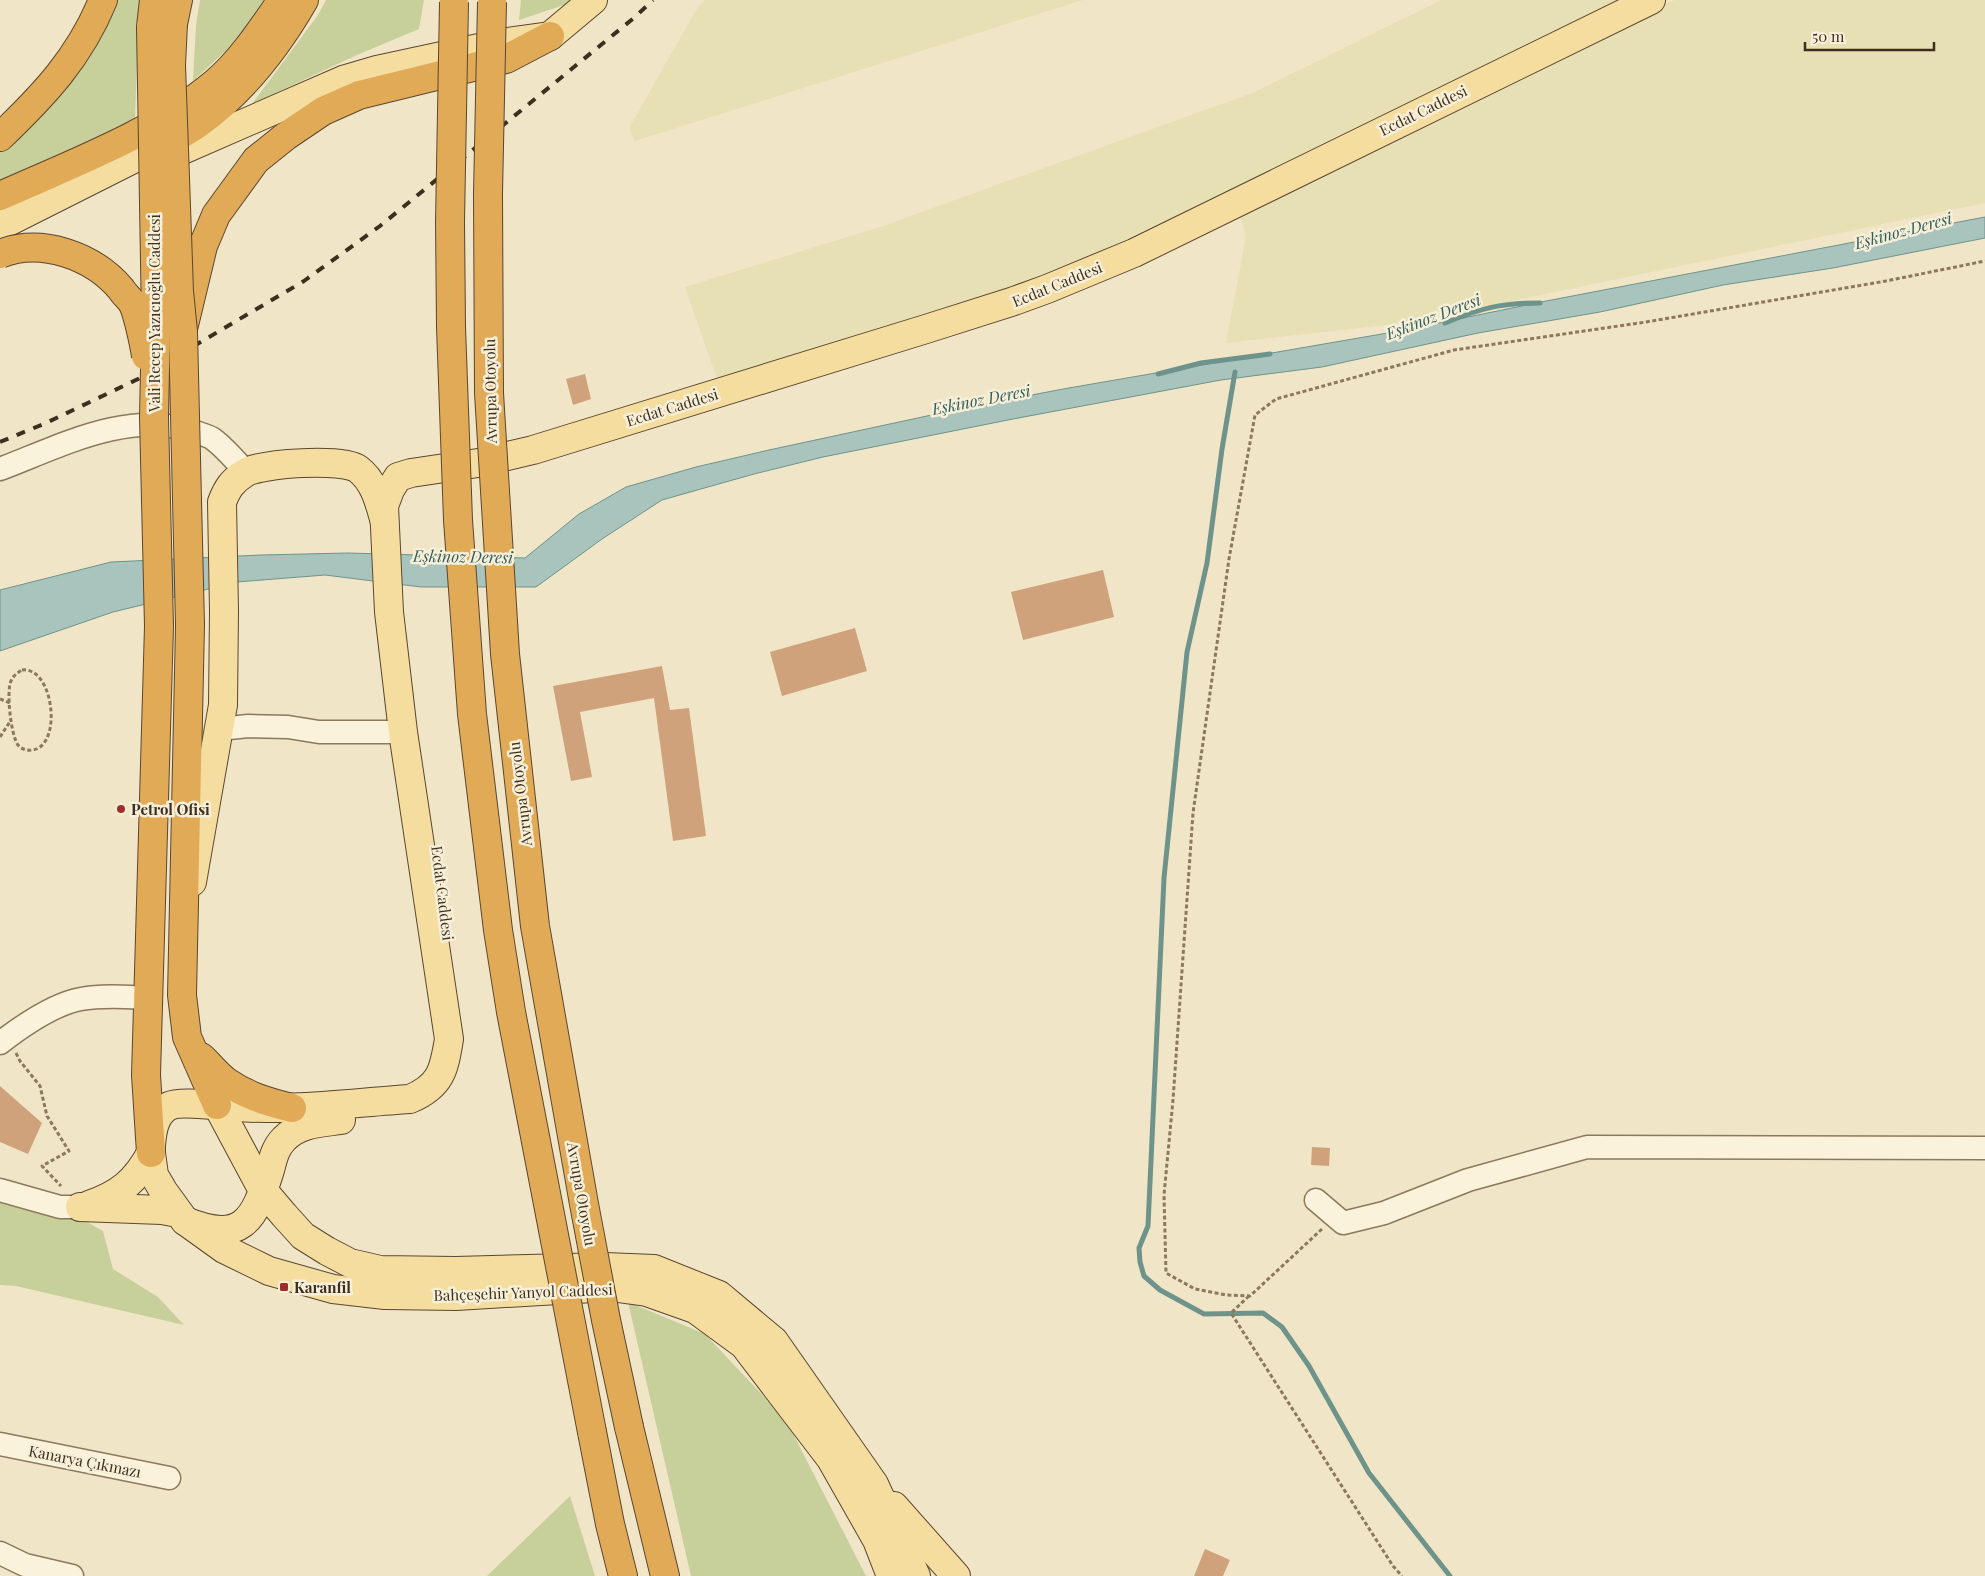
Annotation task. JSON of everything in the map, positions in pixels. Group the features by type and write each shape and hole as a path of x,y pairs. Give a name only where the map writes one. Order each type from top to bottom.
{"highway":[{"path":"0,136 53,84 70,62 97,15 103,0"},
{"name":"Vali Recep Yazıcıoğlu Caddesi","path":"154,0 167,17 172,74 179,291 183,332 190,626 182,995 187,1037 217,1105"},
{"path":"0,196 131,136 176,111 215,82 238,59 265,26 282,0"},
{"path":"143,154 198,124 233,94 265,60 304,0"},
{"path":"454,1 450,222 451,327 459,538 472,714 498,930 511,1012 610,1524 623,1576"},
{"name":"Avrupa Otoyolu","path":"492,1 488,194 489,392 505,654 535,926 606,1320 629,1427 665,1576"},
{"name":"Vali Recep Yazıcıoğlu Caddesi","path":"151,1150 146,1074 147,998 159,626 154,417 167,17"},
{"path":"183,332 203,246 216,215 256,160 286,136 324,111 359,95 506,59 550,36"},
{"path":"0,254 12,250 34,248 63,251 91,263 113,280 132,304 145,350 154,417"},
{"path":"191,1047 225,1080 241,1091 261,1100 292,1108"}],"main road":[{"path":"0,226 143,154 168,153 185,149 334,84 360,75 507,42 550,36 593,0"},
{"name":"Ecdat Caddesi","path":"262,1190 274,1153 284,1139 298,1128 346,1119 406,1116 420,1113 450,1093 457,1076 462,1048 398,611 390,530 384,506 390,490 398,477 533,450 1014,302 1134,253 1651,0"},
{"path":"182,940 223,705 222,502 229,486 246,472 273,465 340,463 356,467 368,477 390,530"},
{"name":"Ecdat Caddesi","path":"217,1105 256,1109 292,1108 410,1099 427,1092 437,1080 445,1062 449,1039 403,732 398,611"},
{"path":"186,1104 217,1105 262,1190 254,1213 247,1222 235,1229 224,1231 204,1229 175,1209 154,1175 151,1150 152,1128 158,1117 169,1106 186,1104"},
{"path":"80,1208 109,1198 127,1186 140,1172 151,1150"},
{"name":"Bahçeşehir Yanyol Caddesi","path":"262,1190 303,1236 350,1263 380,1270 456,1271 605,1267 654,1269 720,1295 774,1341 874,1484 916,1576"},
{"path":"80,1208 175,1209"},
{"name":"Bahçeşehir Yanyol Caddesi","path":"175,1209 224,1249 269,1271 333,1289 385,1295 456,1296 610,1288 647,1292 695,1309 744,1345 831,1459 877,1540 891,1576"},
{"path":"874,1484 956,1576"}],"street":[{"path":"0,469 86,437 126,426 161,424 181,427 213,439 246,472"},
{"path":"220,729 248,726 288,727 319,732 403,732"},
{"path":"4,1040 27,1022 80,999 147,998"},
{"path":"1316,1200 1343,1223 1384,1213 1468,1180 1587,1147 1985,1148"},
{"path":"0,1190 60,1207 80,1208"},
{"name":"Kanarya Çıkmazı","path":"0,1444 169,1478"},
{"path":"0,1552 25,1565 72,1576"}],"path":[{"path":"1250,1296 1226,1295 1195,1289 1166,1273 1164,1195 1173,1100 1193,813 1229,559 1256,415 1276,399 1454,350 1646,322 1886,281 1985,261"},
{"path":"28,670 40,677 48,695 51,713 48,737 44,745 35,750 20,747 14,739 10,703 9,688 16,674 28,670"},
{"path":"0,699 10,703"},
{"path":"0,737 11,720"},
{"path":"4,1040 40,1086 46,1116 69,1151 42,1166 61,1187"},
{"path":"1335,1217 1231,1313 1383,1550 1402,1576"}],"shaded area":[{"path":"704,0 1083,0 635,141 629,128 696,10"},
{"path":"1441,0 1626,0 1152,232 979,302 718,382 685,287 880,227 1255,92"},
{"path":"1675,0 1985,0 1985,203 1405,323 1226,343 1246,236 1239,213 1650,9"}],"green space":[{"path":"116,0 139,0 135,120 0,181 0,151 36,117"},
{"path":"200,0 264,0 244,34 193,81 196,25"},
{"path":"326,0 424,0 419,29 357,55 252,104 318,15"},
{"path":"521,0 571,0 567,4 519,20"},
{"path":"0,1190 60,1207 103,1231 113,1269 158,1297 184,1325 16,1286 0,1285"},
{"path":"628,1302 705,1334 786,1420 866,1576 691,1576"},
{"path":"570,1496 595,1576 487,1576"}],"water":[{"path":"1985,217 1985,238 1833,268 1723,285 1600,312 1478,333 1322,367 1221,380 1013,419 823,457 754,474 662,500 602,539 536,587 421,587 325,575 237,582 113,612 0,651 0,590 111,562 348,553 525,558 579,514 626,487 696,467 964,408 1405,330"}],"building":[{"path":"585,374 591,399 573,405 566,379"},
{"path":"1103,570 1114,617 1023,640 1011,592"},
{"path":"855,628 867,671 782,696 770,652"},
{"path":"662,666 670,710 689,708 706,836 673,841 654,698 580,712 592,777 571,781 553,686"},
{"path":"0,1086 42,1123 28,1154 0,1142"},
{"path":"1312,1147 1330,1148 1329,1166 1311,1165"},
{"path":"1205,1549 1230,1560 1223,1576 1194,1576"}],"waterway":[{"name":"Eşkinoz Deresi","path":"1445,323 1491,307 1540,303"},
{"name":"Eşkinoz Deresi","path":"1158,374 1201,363 1270,354"},
{"path":"1235,372 1222,449 1207,563 1187,652 1164,878 1148,1226 1139,1248 1140,1262 1144,1276 1160,1290 1204,1314 1263,1313 1282,1327 1309,1366 1369,1473 1450,1576"}],"railway":[{"path":"0,442 46,423 138,379 304,281 380,226 635,17 653,0"}],"place":[{"name":"Petrol Ofisi","path":"121,809"},
{"name":"Karanfil","path":"284,1287"}]}
